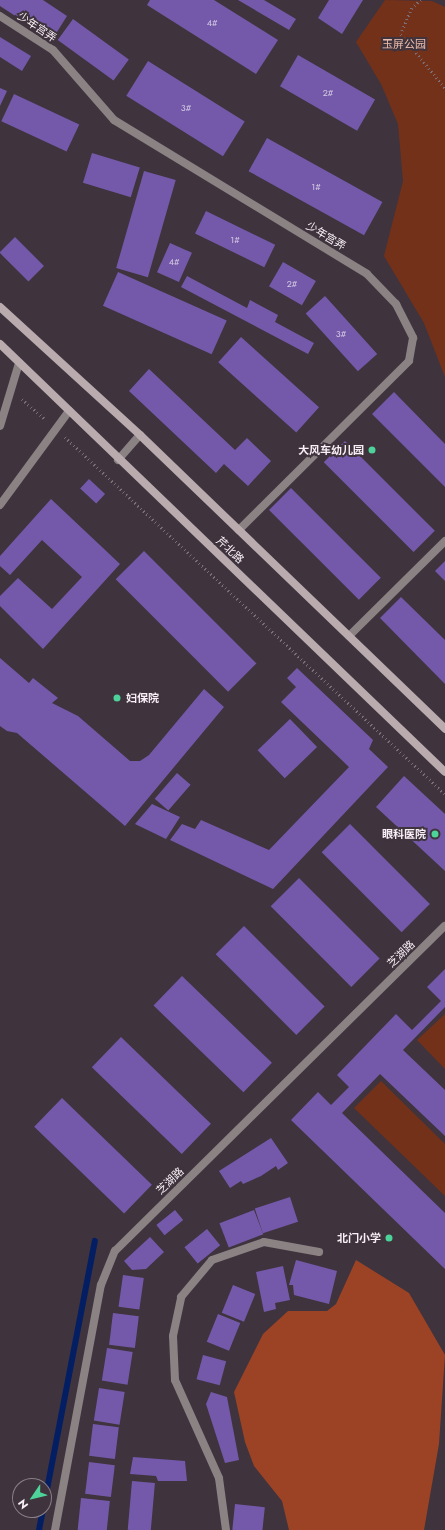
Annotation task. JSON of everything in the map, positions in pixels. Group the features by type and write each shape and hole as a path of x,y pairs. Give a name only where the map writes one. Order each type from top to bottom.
{"main road":[{"name":"芹北路","path":"0,307 140,435 445,729"},
{"name":"芹北路","path":"0,344 118,460 445,772"}],"street":[{"name":"少年宫弄","path":"0,16 53,50 114,120 367,274 396,304 413,338 409,361 239,530"},
{"path":"0,426 19,363"},
{"path":"0,505 68,411"},
{"path":"118,460 140,435"},
{"path":"349,636 445,542"},
{"name":"芝湖路","path":"55,1530 101,1285 114,1251 445,926"},
{"path":"226,1530 219,1478 176,1380 173,1336 181,1297 212,1260 264,1242 320,1252"}],"path":[{"path":"421,0 410,13 401,34 445,88"},
{"path":"12,389 56,428 445,794"}],"green space":[{"name":"玉屏公园","path":"385,0 432,1 445,7 445,377 424,323 384,256 403,181 398,124 381,84 356,42"},
{"path":"445,1014 445,1069 417,1040"},
{"path":"381,1081 445,1144 445,1196 354,1108"}],"shaded area":[{"path":"356,1260 409,1293 445,1355 439,1444 424,1530 289,1530 282,1501 254,1466 245,1442 234,1392 263,1334 288,1311 327,1311 336,1304"}],"building":[{"path":"0,0 43,0 67,16 52,40 0,6"},
{"path":"150,0 214,0 278,40 256,74 147,5"},
{"path":"238,0 264,0 296,19 289,30"},
{"path":"329,0 363,0 342,34 318,18"},
{"path":"73,19 129,60 114,81 58,40"},
{"path":"0,37 31,56 22,71 0,57"},
{"path":"298,55 375,100 357,131 280,86"},
{"path":"148,61 245,121 223,156 126,96"},
{"path":"0,88 7,91 0,106"},
{"path":"14,94 79,124 67,152 1,121"},
{"path":"267,138 382,202 364,235 249,171"},
{"path":"92,153 140,168 131,197 83,183"},
{"path":"144,171 176,180 148,277 116,268"},
{"path":"206,211 275,245 264,267 195,233"},
{"path":"15,237 44,266 28,282 0,253"},
{"path":"170,243 192,253 179,282 157,272"},
{"path":"283,262 316,281 302,305 269,286"},
{"path":"118,272 227,320 212,354 103,306"},
{"path":"187,276 247,308 250,300 278,315 275,322 314,343 308,354 181,287"},
{"path":"325,296 377,354 358,371 306,313"},
{"path":"241,337 319,407 296,433 218,362"},
{"path":"149,369 235,450 247,438 271,461 248,486 224,464 216,473 129,391"},
{"path":"394,392 445,444 445,487 372,414"},
{"path":"345,441 435,531 414,552 324,462"},
{"path":"89,479 105,494 96,504 80,489"},
{"path":"291,488 381,578 359,600 269,510"},
{"path":"51,499 120,564 43,649 0,606 0,596 18,578 52,609 82,577 42,540 10,575 0,566 0,556"},
{"path":"144,551 256,663 228,692 116,579"},
{"path":"445,561 445,581 435,571"},
{"path":"401,597 445,640 445,684 380,618"},
{"path":"0,658 29,683 33,678 58,698 52,703 78,716 130,761 140,761 149,755 204,689 224,707 125,826 17,733 7,731 0,726"},
{"path":"297,668 373,740 369,749 388,767 273,889 170,840 182,824 195,829 201,820 269,850 349,767 281,702 296,687 287,678"},
{"path":"290,719 317,747 285,778 258,750"},
{"path":"177,773 191,785 168,810 155,799"},
{"path":"404,776 445,814 445,871 376,807"},
{"path":"152,804 180,817 166,839 135,824"},
{"path":"350,824 430,904 402,932 322,852"},
{"path":"299,878 380,959 351,987 271,906"},
{"path":"244,926 325,1007 296,1035 216,954"},
{"path":"445,969 445,1007 403,1050 445,1090 445,1136 380,1074 342,1113 445,1213 445,1269 291,1120 318,1092 331,1105 349,1087 337,1075 396,1014 412,1030 441,1001 427,987"},
{"path":"182,976 272,1063 243,1092 154,1005"},
{"path":"121,1037 211,1124 182,1154 92,1067"},
{"path":"62,1098 152,1185 124,1214 34,1127"},
{"path":"271,1138 288,1163 278,1170 276,1166 261,1176 243,1184 241,1181 230,1188 219,1171"},
{"path":"290,1197 298,1222 263,1233 255,1208"},
{"path":"175,1210 183,1220 165,1235 156,1225"},
{"path":"254,1210 263,1234 229,1248 219,1223"},
{"path":"207,1229 220,1245 198,1264 184,1247"},
{"path":"150,1237 164,1252 146,1269 132,1270 124,1261"},
{"path":"296,1260 337,1271 329,1304 294,1295 293,1285 289,1285"},
{"path":"283,1266 290,1300 275,1303 276,1309 264,1312 256,1272"},
{"path":"123,1275 144,1278 139,1310 119,1307"},
{"path":"233,1285 255,1294 244,1322 222,1313"},
{"path":"113,1313 139,1316 135,1348 109,1345"},
{"path":"218,1314 240,1323 229,1351 207,1342"},
{"path":"107,1348 133,1352 128,1385 102,1381"},
{"path":"203,1355 226,1361 220,1385 197,1379"},
{"path":"99,1388 125,1392 120,1425 94,1421"},
{"path":"211,1392 227,1397 239,1460 225,1463 206,1404"},
{"path":"93,1424 119,1427 115,1459 89,1456"},
{"path":"133,1457 185,1461 187,1481 158,1481 156,1476 130,1474"},
{"path":"89,1462 115,1465 111,1497 85,1494"},
{"path":"132,1481 155,1483 151,1530 128,1530"},
{"path":"81,1498 110,1501 107,1530 78,1530"},
{"path":"235,1504 265,1507 262,1530 232,1530"}],"waterway":[{"path":"49,1478 95,1241"},
{"path":"39,1530 41,1518"}],"place":[{"name":"大风车幼儿园","path":"372,450"},
{"name":"妇保院","path":"117,698"},
{"name":"眼科医院","path":"435,834"},
{"name":"北门小学","path":"389,1238"}]}
